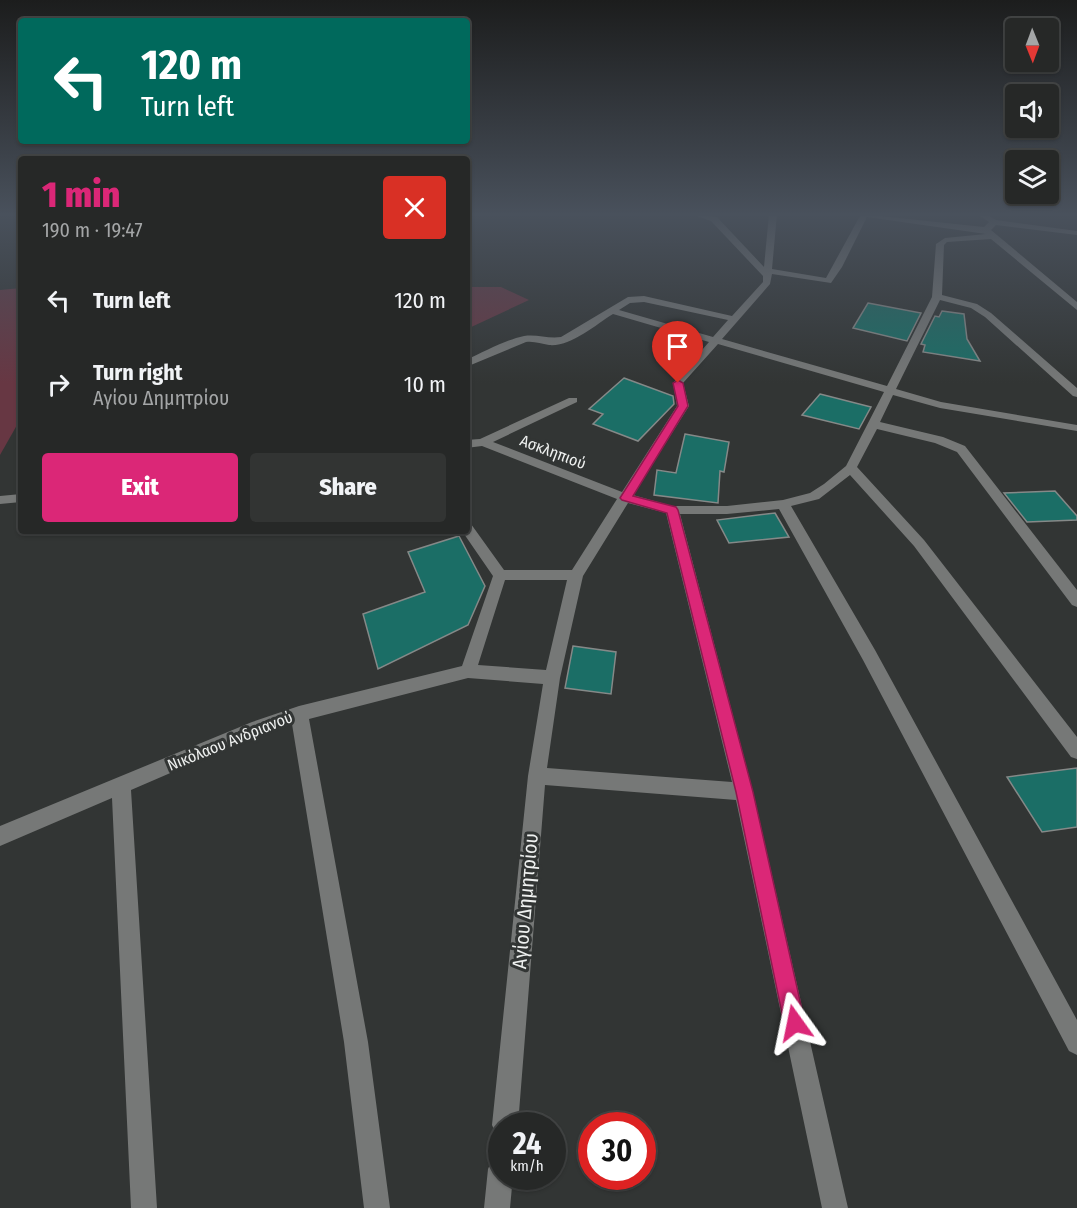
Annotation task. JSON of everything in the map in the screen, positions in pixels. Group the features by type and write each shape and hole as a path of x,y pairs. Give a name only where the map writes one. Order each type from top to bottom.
{"street":[{"path":"765,270 768,273 818,281 828,280 835,270"},
{"path":"939,270 937,297 851,468 919,543 1077,751"},
{"path":"1033,270 1077,307"},
{"path":"500,575 576,575 683,406 678,383 767,282 768,273"},
{"path":"937,297 974,306 988,315 1077,394"},
{"path":"470,362 524,339 535,338 550,342 564,340 628,300 644,299 735,320"},
{"path":"610,310 940,405 1077,428"},
{"path":"483,442 573,400"},
{"path":"872,424 939,440 961,449 1077,601"},
{"name":"Ασκληπιού","path":"470,444 483,442 626,498 672,510 727,510 783,504 814,496 851,468"},
{"path":"0,500 18,498"},
{"path":"783,504 869,654 1077,1043"},
{"path":"672,510 744,792 835,1208"},
{"path":"470,533 500,575"},
{"path":"468,671 500,575"},
{"name":"Αγίου Δημητρίου","path":"506,1112 537,776 552,678 576,575"},
{"name":"Νικόλαου Ανδριανού","path":"0,836 252,730 298,714 468,671 552,678"},
{"path":"298,714 356,1042 377,1208"},
{"path":"537,776 744,792"},
{"path":"121,786 144,1208"},
{"path":"497,1208 499,1190"}],"shaded area":[{"path":"470,287 501,287 529,300 470,328"},
{"path":"18,288 18,423 0,455 0,290"}],"building":[{"path":"868,303 921,313 907,341 853,328"},
{"path":"942,311 964,314 967,339 980,361 923,352 925,345 921,344 935,316 939,317"},
{"path":"624,378 673,396 674,404 638,441 593,424 603,414 589,409"},
{"path":"820,394 871,407 859,429 802,415"},
{"path":"685,434 729,442 724,472 720,471 718,503 654,495 657,470 676,473"},
{"path":"1055,491 1077,516 1077,520 1027,522 1004,493"},
{"path":"775,513 789,537 729,543 717,520"},
{"path":"459,536 485,586 468,625 378,669 363,614 425,592 408,552"},
{"path":"573,646 616,652 611,694 565,688"},
{"path":"1077,768 1077,827 1042,832 1007,777"}],"route":[{"path":"678,383 683,406 626,498 672,510 744,792 795,1023"}]}
